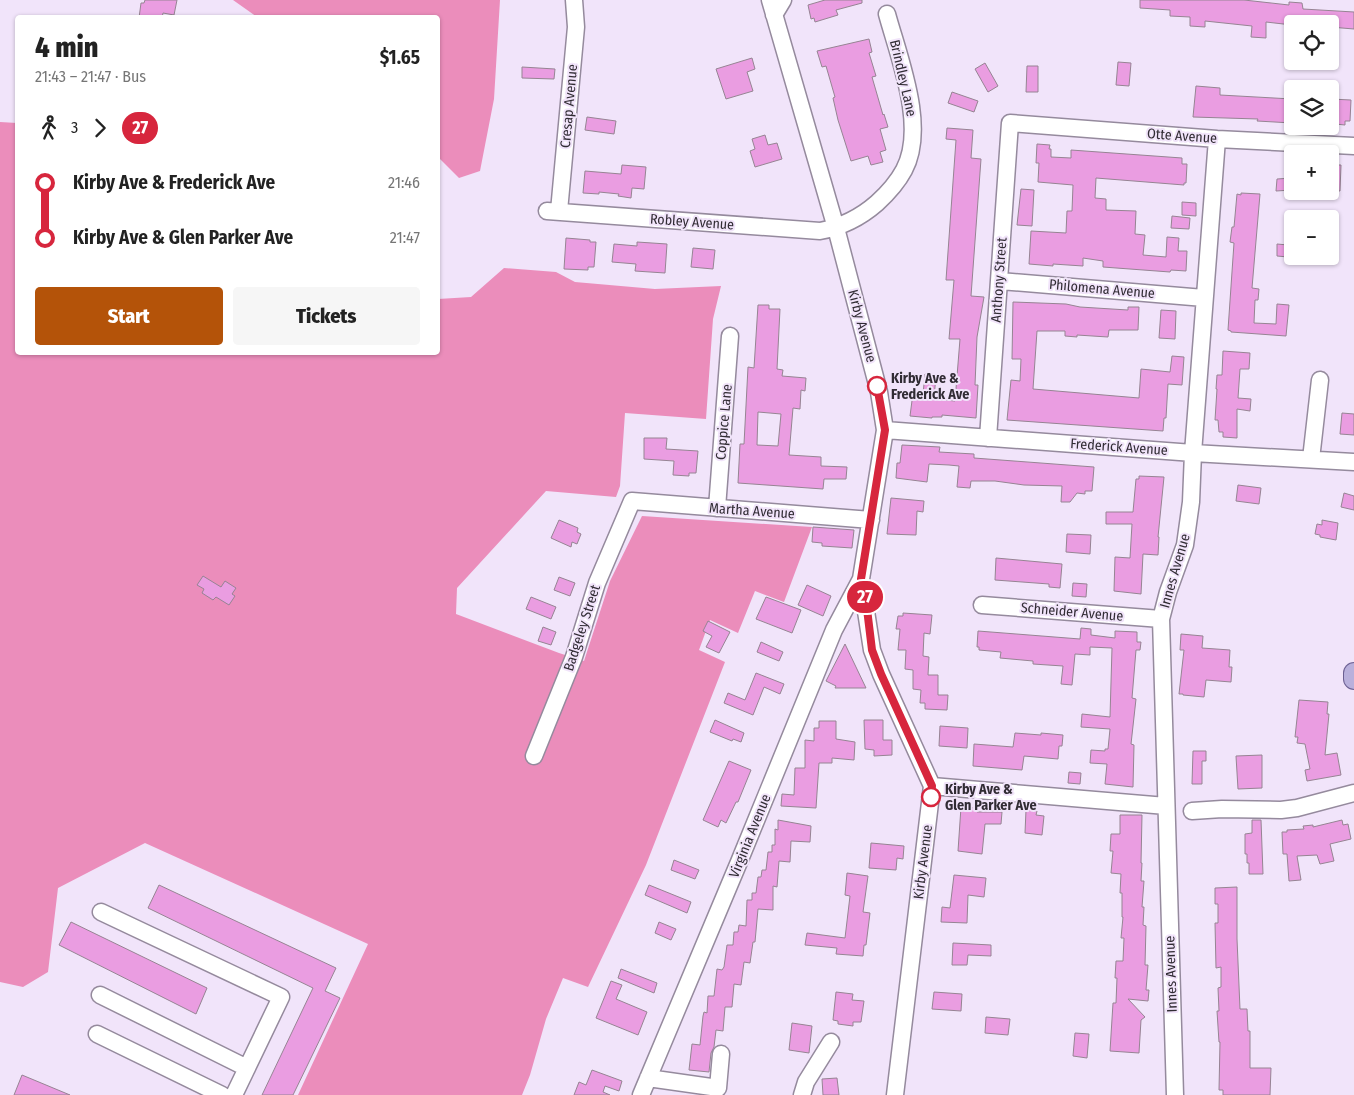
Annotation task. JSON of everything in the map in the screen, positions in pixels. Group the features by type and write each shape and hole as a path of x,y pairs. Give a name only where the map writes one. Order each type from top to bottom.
{"main road":[{"path":"1354,673 1354,679"}],"street":[{"name":"Cresap Avenue","path":"553,211 576,27 574,0"},
{"path":"772,7 784,0"},
{"name":"Kirby Avenue","path":"772,7 836,228 879,392 885,430 861,579 872,650 932,786 895,1095"},
{"name":"Brindley Lane","path":"836,228 871,208 889,192 904,169 912,144 913,119 909,94 887,14"},
{"name":"Otte Avenue","path":"1010,123 1217,139 1354,146"},
{"name":"Anthony Street","path":"988,438 1010,123"},
{"name":"Innes Avenue","path":"1175,1095 1162,620 1168,592 1185,545 1191,502 1204,298 1217,139"},
{"name":"Robley Avenue","path":"553,211 820,232 836,228"},
{"name":"Philomena Avenue","path":"1000,281 1204,298"},
{"name":"Coppice Lane","path":"717,508 730,336"},
{"path":"1311,460 1320,380"},
{"name":"Frederick Avenue","path":"885,430 1354,462"},
{"name":"Martha Avenue","path":"632,501 871,520"},
{"name":"Badgeley Street","path":"534,756 574,657 597,583 632,501"},
{"name":"Virginia Avenue","path":"641,1095 834,630 861,579"},
{"name":"Schneider Avenue","path":"982,605 1162,620"},
{"path":"932,786 1166,806"},
{"path":"1192,811 1297,808 1354,794"},
{"path":"101,912 281,997 234,1095"},
{"path":"100,995 247,1068"},
{"path":"97,1034 222,1095"},
{"path":"802,1095 806,1082 830,1042"},
{"path":"648,1078 718,1088 721,1054"}],"shaded area":[{"path":"233,0 500,0 494,99 480,171 459,178 440,159 440,15 254,15"},
{"path":"0,122 15,123 15,355 440,355 440,299 471,297 504,268 556,272 575,282 655,289 721,286 713,319 706,419 625,413 620,486 616,497 546,491 457,588 456,614 584,661 610,581 642,516 812,527 784,602 755,591 738,633 710,620 699,650 725,662 646,865 588,987 563,978 546,1019 530,1075 522,1095 298,1095 368,944 145,843 58,888 48,972 23,987 0,982"}],"building":[{"path":"145,0 177,0 174,15 163,13 163,15 139,15 141,3 144,3"},
{"path":"825,0 862,0 862,3 836,10 838,15 815,22 814,18 811,19 808,5"},
{"path":"1140,0 1244,0 1289,5 1289,2 1302,3 1303,9 1354,12 1354,29 1339,28 1339,15 1284,15 1284,24 1266,22 1266,38 1251,37 1252,26 1205,21 1205,27 1190,26 1190,17 1170,16 1170,10 1140,8"},
{"path":"869,39 872,52 869,53 876,76 872,77 888,127 880,129 886,150 880,152 883,162 871,165 868,156 851,161 838,120 833,98 835,97 826,66 822,67 817,51"},
{"path":"752,58 755,69 747,72 753,91 726,99 716,69"},
{"path":"1118,62 1131,63 1129,86 1116,85"},
{"path":"985,63 998,86 988,92 975,69"},
{"path":"1027,66 1038,66 1038,92 1026,92"},
{"path":"522,67 555,69 554,79 522,78"},
{"path":"1196,86 1220,88 1220,95 1284,99 1284,123 1257,121 1258,119 1193,117"},
{"path":"952,92 978,101 974,112 948,103"},
{"path":"1339,99 1351,100 1350,121 1345,121 1345,125 1339,124"},
{"path":"587,117 616,121 614,134 585,130"},
{"path":"947,128 973,130 971,158 981,159 971,296 984,297 977,337 975,385 978,385 976,418 942,415 942,417 932,418 910,416 913,393 923,394 925,374 936,375 934,399 955,401 960,339 949,339 954,280 946,280 956,140 946,139"},
{"path":"765,135 768,145 777,143 782,159 755,167 750,151 755,149 752,139"},
{"path":"1037,144 1050,145 1051,157 1071,158 1071,150 1182,158 1182,164 1187,164 1186,183 1184,185 1096,178 1095,198 1106,199 1106,210 1136,211 1135,234 1145,235 1143,255 1166,257 1167,237 1179,238 1178,251 1187,251 1186,271 1171,270 1170,272 1103,267 1103,261 1083,258 1083,266 1029,264 1031,231 1066,233 1067,211 1072,211 1073,185 1038,182"},
{"path":"622,165 646,167 644,189 632,188 631,198 618,196 619,194 583,193 585,171 621,174"},
{"path":"1339,165 1341,165 1340,191"},
{"path":"1277,179 1284,179 1284,190 1276,191"},
{"path":"1021,189 1034,190 1032,226 1017,225"},
{"path":"1241,193 1260,194 1252,288 1259,289 1258,300 1255,300 1254,323 1276,324 1277,304 1289,305 1286,336 1231,332 1228,330 1234,243 1230,242 1232,227 1234,227 1237,194 1241,195"},
{"path":"1182,202 1196,203 1196,216 1182,215"},
{"path":"1172,216 1190,218 1189,229 1171,228"},
{"path":"566,238 596,242 594,267 588,267 588,270 564,269"},
{"path":"637,242 667,244 665,273 635,271 636,264 612,262 614,244 637,246"},
{"path":"1277,244 1284,245 1284,257 1277,256"},
{"path":"693,248 715,250 713,269 691,267"},
{"path":"1013,302 1066,304 1080,307 1128,310 1128,307 1139,307 1138,330 1109,330 1108,337 1065,336 1065,331 1037,331 1033,389 1139,398 1141,369 1170,372 1172,356 1184,357 1182,385 1168,384 1166,418 1164,418 1163,431 1007,420 1011,380 1020,381 1021,359 1012,359"},
{"path":"758,305 769,305 769,309 780,309 777,369 783,370 782,376 806,378 805,391 801,390 800,409 793,408 789,455 821,457 821,466 847,467 846,479 824,479 823,489 738,483 740,444 744,444 748,367 754,368","holes":["758,412 781,414 778,446 757,445"]},
{"path":"1161,310 1176,311 1175,339 1159,338"},
{"path":"1223,351 1250,353 1249,369 1240,369 1238,398 1251,399 1250,411 1237,409 1237,438 1223,437 1223,432 1219,432 1218,420 1215,420 1217,375 1222,375"},
{"path":"1342,413 1354,414 1354,435 1340,434"},
{"path":"644,438 667,438 666,449 698,451 696,473 689,473 689,476 673,475 674,461 644,459"},
{"path":"902,445 940,447 939,452 974,454 974,458 1094,467 1092,491 1085,491 1085,494 1077,493 1070,502 1061,502 1062,486 971,481 970,488 957,487 959,466 949,465 929,464 927,482 896,478 897,463 900,463"},
{"path":"1139,476 1164,477 1158,555 1143,554 1141,594 1114,591 1115,557 1130,558 1132,524 1106,524 1106,512 1133,512 1136,479 1139,479"},
{"path":"1238,485 1261,488 1259,504 1236,501"},
{"path":"1344,493 1354,496 1354,510 1341,507"},
{"path":"891,498 924,501 923,512 917,511 916,535 887,534"},
{"path":"559,520 578,528 577,532 581,534 577,544 572,542 571,547 551,538"},
{"path":"1322,520 1338,523 1336,540 1320,537 1320,535 1315,534 1317,524 1322,525"},
{"path":"813,527 854,530 852,548 822,546 822,543 812,542"},
{"path":"1067,534 1091,535 1090,554 1066,552"},
{"path":"996,558 1062,564 1060,588 1049,587 1049,584 995,580"},
{"path":"203,576 221,587 225,581 236,588 232,594 235,596 229,605 216,597 213,600 202,593 204,589 197,585"},
{"path":"559,577 575,583 570,596 554,590"},
{"path":"1073,583 1087,584 1086,597 1072,596"},
{"path":"807,585 831,596 823,616 798,605"},
{"path":"531,597 556,607 551,619 526,609"},
{"path":"766,597 801,610 792,633 756,619"},
{"path":"903,613 932,615 930,634 924,633 923,656 929,657 928,675 938,675 938,695 948,695 947,710 925,709 925,703 920,703 921,690 913,689 913,670 905,669 906,650 898,650 900,629 896,629 898,616 903,616"},
{"path":"708,621 730,632 719,653 706,647 712,636 703,631"},
{"path":"543,627 556,632 551,645 538,641"},
{"path":"1081,628 1091,629 1091,635 1115,638 1115,631 1137,632 1137,642 1141,642 1140,650 1136,650 1132,698 1136,699 1131,744 1134,745 1133,787 1105,784 1107,764 1090,763 1091,750 1105,751 1105,749 1108,749 1110,729 1081,727 1082,714 1110,717 1112,648 1090,647 1090,655 1075,654 1072,685 1061,684 1063,666 1033,664 1033,661 1000,658 1001,652 979,650 979,647 977,647 978,631 1080,639"},
{"path":"1181,634 1203,636 1202,648 1230,650 1229,667 1232,667 1231,682 1206,680 1204,697 1179,694 1184,650 1180,650"},
{"path":"761,642 783,652 779,661 757,652"},
{"path":"845,644 866,688 835,688 836,686 826,681"},
{"path":"756,673 784,684 780,694 764,687 753,715 724,703 728,693 745,700"},
{"path":"1299,700 1328,702 1327,714 1329,714 1325,755 1337,753 1341,775 1307,781 1305,770 1310,769 1305,744 1297,743 1298,737 1295,737"},
{"path":"715,720 744,733 741,742 733,739 732,741 710,732"},
{"path":"864,720 883,720 883,740 892,740 892,755 874,756 874,750 865,749"},
{"path":"819,721 836,721 836,739 855,742 854,760 832,758 832,763 819,763 816,808 781,806 782,794 794,795 795,768 805,768 805,740 814,741 814,728 819,728"},
{"path":"940,726 968,728 967,748 939,746"},
{"path":"1015,733 1063,735 1062,746 1059,746 1058,759 1024,756 1022,770 973,766 974,744 1013,747"},
{"path":"1193,751 1206,751 1206,761 1202,761 1202,784 1192,784"},
{"path":"1262,755 1262,788 1238,789 1236,756"},
{"path":"729,761 751,770 738,802 736,802 726,823 721,820 718,827 703,820"},
{"path":"1069,772 1081,773 1080,784 1068,783"},
{"path":"961,807 978,808 977,812 1002,812 1001,824 985,824 982,854 958,851"},
{"path":"1026,810 1037,811 1036,815 1044,816 1042,835 1025,833"},
{"path":"1120,815 1142,815 1141,881 1144,881 1142,907 1144,907 1143,925 1146,926 1145,965 1148,965 1146,990 1149,990 1148,1001 1128,999 1145,1017 1141,1020 1139,1053 1110,1051 1113,1003 1116,1003 1116,961 1123,961 1124,938 1121,938 1123,917 1122,893 1120,893 1121,874 1111,873 1113,851 1110,851 1111,834 1120,834"},
{"path":"778,820 811,826 810,842 791,841 790,862 779,861 777,887 773,886 773,910 758,909 755,942 753,942 750,963 744,962 741,985 734,984 732,1007 725,1007 723,1031 716,1030 709,1072 689,1070 692,1044 700,1045 703,1016 704,1012 707,1013 708,996 714,996 717,969 722,970 724,967 727,945 733,945 734,932 738,932 739,925 746,926 747,900 752,900 752,893 756,893 758,877 761,877 762,870 766,870 768,852 772,852 772,845 775,845 775,829 778,830"},
{"path":"1252,820 1261,820 1263,874 1249,874 1249,863 1247,863 1247,854 1245,854 1245,834 1252,833"},
{"path":"1342,820 1343,825 1348,824 1351,839 1330,844 1334,861 1320,864 1317,855 1297,856 1301,880 1289,881 1287,854 1283,854 1282,832 1304,829 1303,826 1313,825 1313,827"},
{"path":"871,843 904,846 903,859 897,858 896,870 869,868"},
{"path":"674,860 699,870 695,879 671,870"},
{"path":"847,873 868,876 863,912 870,913 863,956 836,954 837,948 805,945 807,933 845,938 850,896 845,895"},
{"path":"954,875 986,878 984,897 968,895 967,923 941,922 942,907 950,908"},
{"path":"159,885 336,968 325,991 340,998 293,1095 262,1095 313,988 148,908"},
{"path":"649,885 691,902 687,913 645,895"},
{"path":"1237,887 1240,1009 1247,1009 1248,1031 1250,1031 1250,1068 1271,1068 1270,1095 1223,1095 1223,1090 1219,1090 1220,1042 1217,1011 1219,1011 1218,988 1221,987 1221,967 1216,968 1215,923 1218,923 1218,904 1215,904 1215,888"},
{"path":"71,922 207,988 196,1014 59,945"},
{"path":"659,922 676,929 671,940 655,933"},
{"path":"953,943 991,945 991,956 968,955 967,965 952,965"},
{"path":"621,969 657,983 654,993 618,978"},
{"path":"611,981 622,985 616,999 647,1012 638,1035 596,1018"},
{"path":"836,992 853,994 852,1000 864,1001 861,1022 853,1022 853,1026 838,1024 838,1021 833,1020"},
{"path":"934,992 962,994 961,1011 932,1009"},
{"path":"986,1017 1010,1019 1008,1035 985,1033"},
{"path":"792,1023 812,1026 809,1053 789,1050"},
{"path":"1075,1033 1089,1034 1087,1058 1073,1056"},
{"path":"592,1070 622,1081 619,1091 605,1086 603,1092 610,1095 574,1095 579,1082 586,1085"},
{"path":"22,1075 70,1095 14,1095"},
{"path":"837,1078 839,1095 823,1095 822,1079"}],"bus line":[{"name":"27","path":"877,386 885,430 861,579 872,650 932,786 931,797"}],"place":[{"name":"Kirby Ave & Frederick Ave","path":"877,386"},
{"name":"Kirby Ave & Glen Parker Ave","path":"931,797"}]}
